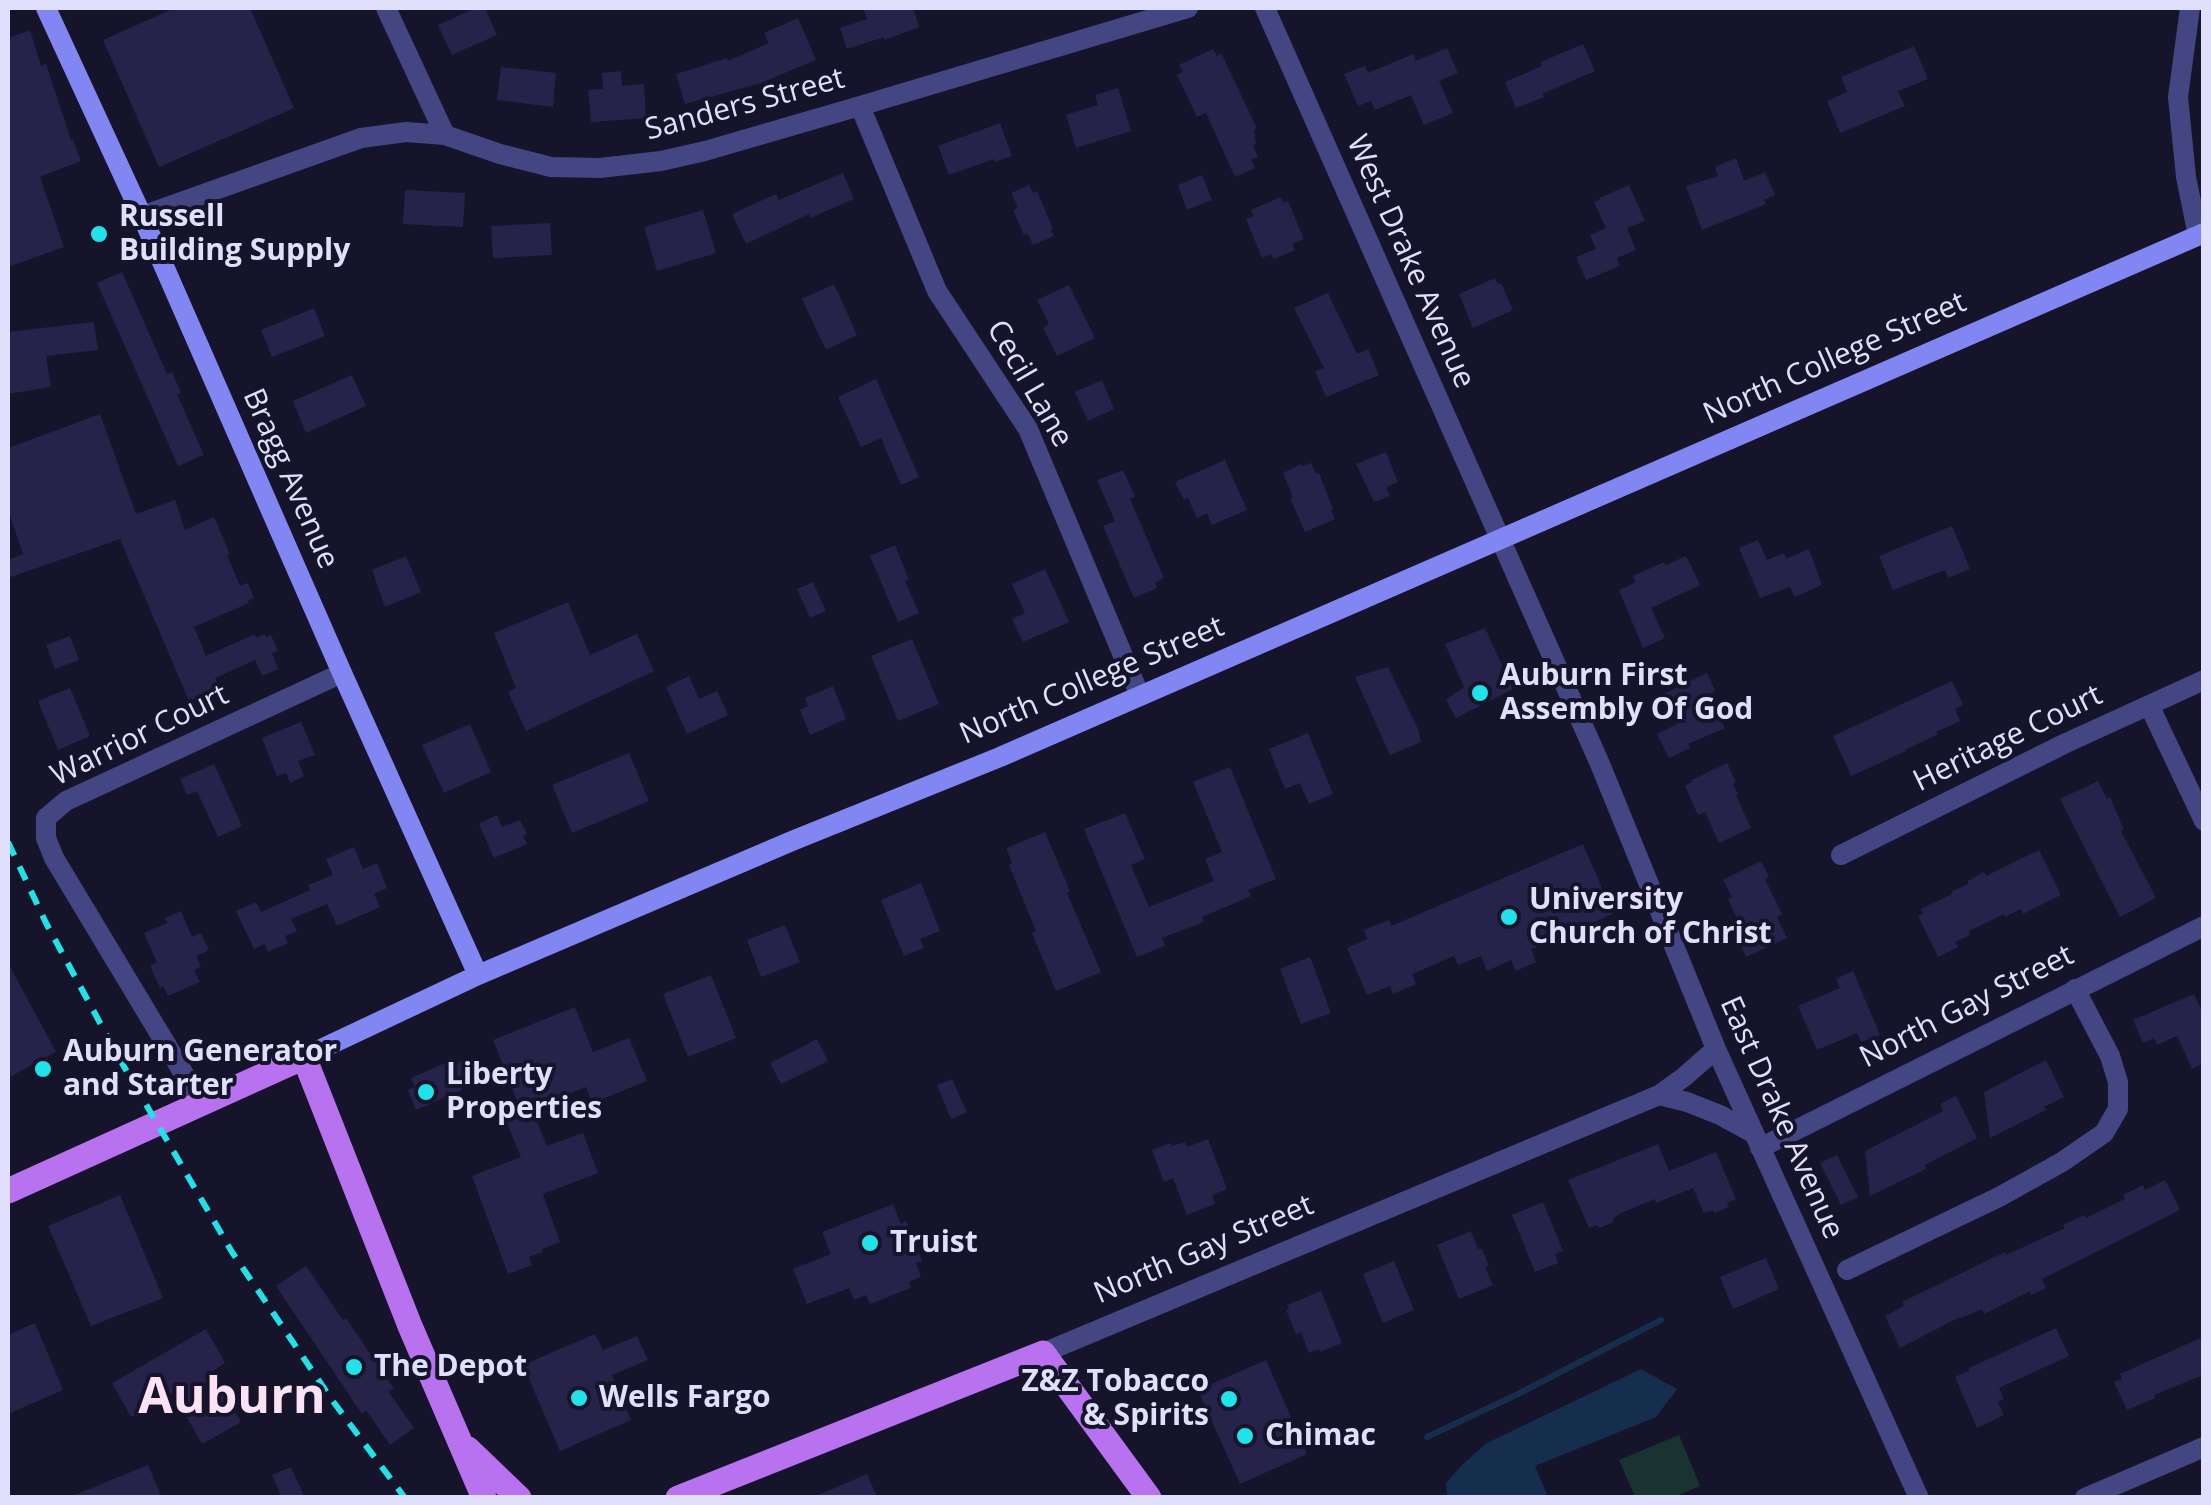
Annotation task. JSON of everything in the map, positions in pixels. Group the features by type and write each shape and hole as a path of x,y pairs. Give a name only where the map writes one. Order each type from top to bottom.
{"main road":[{"name":"Bragg Avenue","path":"46,8 478,975"},
{"name":"North College Street","path":"8,1191 478,975 1140,696 2200,234"},
{"path":"304,1057 395,1289 484,1498"},
{"path":"1043,1353 1150,1498"},
{"name":"North Gay Street","path":"678,1498 1043,1353"},
{"path":"457,1438 519,1498"}],"street":[{"path":"386,8 446,135"},
{"name":"Sanders Street","path":"142,216 361,138 406,132 446,135 551,167 600,168 676,158 1188,8"},
{"name":"West Drake Avenue","path":"1265,8 1500,540"},
{"path":"2190,8 2178,96 2186,177 2200,234"},
{"name":"Cecil Lane","path":"860,106 937,291 1028,429 1140,696"},
{"name":"East Drake Avenue","path":"1500,540 1600,764 1716,1049 1919,1498"},
{"name":"Warrior Court","path":"202,1104 54,858 46,838 46,818 66,800 342,672"},
{"name":"Heritage Court","path":"1841,855 2066,742 2204,680"},
{"path":"2149,705 2204,821"},
{"name":"North Gay Street","path":"1756,1140 2204,926"},
{"path":"1847,1270 1999,1196 2062,1162 2104,1132 2118,1109 2118,1082 2110,1056 2075,989"},
{"name":"North Gay Street","path":"1043,1353 1659,1095 1716,1049"},
{"path":"1659,1095 1720,1115 1756,1140"},
{"path":"2085,1498 2204,1448"}],"green space":[{"path":"1679,1435 1700,1486 1674,1497 1635,1497 1619,1460"}],"water":[{"path":"1641,1369 1677,1389 1656,1417 1535,1466 1548,1497 1447,1497 1446,1483 1487,1443"}],"building":[{"path":"175,8 250,8 294,108 159,167 103,40"},
{"path":"476,8 485,8 497,35 452,55 438,25"},
{"path":"863,8 913,8 919,27 847,49 840,28 867,19"},
{"path":"798,18 816,60 761,83 685,104 676,74 727,58 728,61 769,43 764,33"},
{"path":"30,30 81,161 40,177 64,247 8,267 8,38"},
{"path":"1583,44 1595,71 1516,108 1505,82"},
{"path":"1914,46 1928,79 1898,91 1905,106 1840,133 1827,101 1847,92 1841,77"},
{"path":"1447,48 1458,73 1439,81 1453,113 1424,125 1411,95 1375,110 1371,101 1358,106 1344,74 1365,66 1368,73 1413,54 1416,61"},
{"path":"1213,49 1217,56 1221,53 1257,128 1253,145 1258,157 1251,160 1255,168 1235,177 1206,113 1197,117 1177,75 1183,72 1179,65"},
{"path":"501,67 556,73 553,107 497,100"},
{"path":"621,71 622,86 644,84 646,118 591,122 588,90 603,89 602,73"},
{"path":"1118,88 1131,131 1076,148 1066,115 1098,105 1095,95"},
{"path":"1000,123 1012,156 949,175 938,146"},
{"path":"1736,158 1744,181 1765,172 1775,195 1764,200 1766,204 1702,230 1686,186 1718,176 1715,167"},
{"path":"843,173 854,199 810,218 809,214 746,244 732,214 776,194 779,200"},
{"path":"1202,175 1212,200 1187,210 1178,185"},
{"path":"1029,185 1033,193 1037,191 1054,236 1033,245 1013,210 1018,208 1011,193"},
{"path":"1629,185 1645,221 1627,228 1636,250 1617,258 1620,266 1586,280 1576,257 1596,249 1590,235 1606,228 1594,202"},
{"path":"405,190 465,193 463,227 403,224"},
{"path":"1281,197 1284,203 1288,201 1304,239 1292,244 1295,250 1274,259 1271,254 1262,258 1246,219 1254,216 1251,210"},
{"path":"703,210 716,253 657,271 644,227"},
{"path":"550,223 552,255 493,258 491,226"},
{"path":"122,272 167,374 172,372 181,393 177,394 204,455 178,466 97,283"},
{"path":"1495,278 1513,310 1473,328 1459,294"},
{"path":"834,284 857,335 826,350 802,299"},
{"path":"1069,285 1095,338 1057,356 1043,328 1049,324 1037,300"},
{"path":"1328,293 1357,354 1368,349 1379,375 1326,397 1315,371 1324,368 1294,308"},
{"path":"314,308 325,336 272,357 261,330"},
{"path":"94,322 98,350 46,356 51,387 8,394 8,332"},
{"path":"352,375 366,406 306,433 293,401"},
{"path":"876,379 919,477 901,485 881,438 861,447 838,397"},
{"path":"1102,380 1114,409 1088,421 1075,392"},
{"path":"100,414 136,514 175,500 185,530 214,517 240,586 248,583 254,598 249,603 194,627 206,656 255,634 256,638 271,635 278,651 272,653 278,669 262,676 255,660 215,678 220,688 189,701 120,539 8,578 8,560 23,554 8,510 8,448"},
{"path":"1386,452 1398,482 1386,487 1390,496 1374,502 1356,464"},
{"path":"1225,460 1247,510 1212,525 1207,513 1197,518 1175,482"},
{"path":"1311,463 1319,473 1335,519 1305,532 1283,473"},
{"path":"1123,470 1135,497 1130,499 1164,578 1155,583 1157,588 1134,598 1103,526 1115,521 1097,480"},
{"path":"1952,526 1970,569 1948,578 1945,570 1893,590 1879,556"},
{"path":"1758,540 1767,560 1784,553 1786,559 1809,549 1822,585 1795,597 1790,587 1760,598 1739,548"},
{"path":"895,545 919,613 898,622 870,556"},
{"path":"406,556 421,592 385,607 372,570"},
{"path":"1686,556 1700,585 1651,608 1665,638 1643,648 1619,590 1636,582 1633,576"},
{"path":"1045,569 1069,622 1023,642 1012,619 1025,613 1012,584"},
{"path":"813,582 826,611 810,618 797,589"},
{"path":"568,602 590,655 637,634 654,671 526,731 508,692 516,688 494,633"},
{"path":"1485,628 1513,689 1456,718 1446,700 1464,687 1445,644"},
{"path":"70,636 79,660 55,669 46,645"},
{"path":"912,639 939,704 898,721 871,656"},
{"path":"1388,667 1421,742 1390,755 1355,677"},
{"path":"1707,673 1715,690 1710,695 1725,728 1688,744 1690,748 1669,758 1657,734 1677,724 1663,694"},
{"path":"689,676 699,699 717,691 728,715 687,734 666,687"},
{"path":"1952,681 1963,705 1955,709 1960,721 1851,776 1833,736"},
{"path":"833,686 846,719 810,735 800,710 808,706 805,698"},
{"path":"70,688 90,736 58,750 38,701"},
{"path":"301,722 315,755 298,761 304,776 290,783 286,773 277,776 262,738"},
{"path":"470,724 491,772 444,793 422,745"},
{"path":"1308,733 1333,794 1309,804 1300,783 1285,789 1269,749"},
{"path":"629,753 649,801 572,833 552,785"},
{"path":"1727,763 1751,828 1719,843 1705,812 1698,815 1685,786"},
{"path":"214,764 242,826 218,837 197,791 187,795 180,779"},
{"path":"1230,767 1276,879 1248,890 1251,896 1202,917 1204,922 1162,938 1165,946 1137,957 1084,829 1125,813 1145,859 1131,865 1149,907 1214,881 1205,859 1222,852 1193,782"},
{"path":"2098,781 2107,799 2110,797 2124,830 2121,831 2156,898 2120,917 2060,799"},
{"path":"497,815 502,827 520,820 527,844 494,858 479,824"},
{"path":"1045,832 1101,972 1056,991 1032,933 1036,931 1006,848"},
{"name":"University Church of Christ","path":"1583,844 1613,914 1531,949 1536,962 1516,971 1511,960 1487,971 1481,956 1458,965 1454,956 1412,974 1416,984 1393,994 1390,986 1367,995 1347,948 1367,939 1364,930 1389,920 1391,926"},
{"path":"354,847 363,869 377,863 387,888 374,894 380,907 337,926 327,904 291,919 297,931 285,936 288,943 268,952 265,944 254,949 236,911 256,902 261,912 310,890 308,885 333,875 326,859"},
{"path":"2039,850 2061,895 2023,914 2021,909 2005,917 2004,914 1969,931 1970,935 1955,942 1958,947 1938,957 1918,916 1923,914 1921,909 1984,872 1986,876"},
{"path":"1761,861 1787,938 1746,957 1737,937 1744,934 1723,880"},
{"path":"921,883 940,931 920,939 924,948 904,956 881,900"},
{"path":"181,911 192,937 201,933 209,950 196,956 201,967 194,970 200,982 168,996 150,966 157,962 144,933 167,923 165,918"},
{"path":"785,925 800,962 761,977 747,940"},
{"path":"1310,957 1331,1013 1301,1024 1280,969"},
{"path":"8,963 56,1052 8,1078"},
{"path":"1853,971 1880,1035 1861,1042 1857,1033 1817,1050 1798,1006 1840,988 1836,979"},
{"path":"711,975 736,1038 688,1057 663,994"},
{"path":"2194,994 2204,1016 2204,1063 2192,1069 2177,1036 2157,1045 2154,1038 2143,1043 2133,1020"},
{"path":"575,1007 593,1052 629,1038 647,1081 592,1103 586,1087 522,1113 493,1040"},
{"path":"817,1039 828,1061 781,1084 770,1063"},
{"path":"2046,1060 2064,1097 1990,1138 1984,1092"},
{"path":"450,1061 452,1065 462,1061 471,1081 460,1086 462,1090 416,1110 408,1090 415,1087 411,1078"},
{"path":"952,1079 967,1112 951,1119 937,1085"},
{"path":"1956,1096 1977,1138 1870,1196 1865,1151 1943,1111 1940,1104"},
{"path":"532,1110 547,1146 583,1133 598,1173 543,1194 560,1242 529,1257 532,1265 508,1274 472,1176 521,1157 506,1121"},
{"path":"1208,1139 1227,1189 1212,1195 1215,1204 1187,1215 1173,1178 1164,1182 1152,1150 1171,1143 1172,1146 1185,1142 1187,1147"},
{"path":"1658,1144 1669,1171 1716,1152 1736,1199 1727,1203 1729,1207 1704,1213 1693,1188 1621,1213 1613,1218 1614,1222 1599,1228 1589,1228 1568,1180"},
{"path":"1837,1155 1858,1197 1841,1205 1820,1163"},
{"path":"2165,1180 2180,1210 2042,1279 2046,1288 2031,1295 2030,1291 1984,1314 1982,1309 1960,1317 1900,1348 1885,1316 1904,1306 1902,1302 2065,1228 2063,1225 2084,1215 2086,1218 2125,1199 2123,1195 2143,1185 2145,1190"},
{"path":"120,1195 163,1298 91,1326 48,1226"},
{"path":"1543,1202 1563,1251 1555,1254 1558,1263 1535,1272 1512,1215"},
{"name":"Truist","path":"893,1204 901,1224 906,1221 922,1261 916,1263 921,1277 909,1282 911,1288 870,1304 866,1295 854,1300 849,1288 807,1304 793,1269 831,1254 822,1232"},
{"path":"1471,1231 1489,1266 1485,1267 1493,1285 1459,1299 1437,1245"},
{"path":"1766,1258 1779,1289 1733,1309 1720,1277"},
{"path":"1394,1261 1414,1310 1383,1323 1363,1274"},
{"name":"The Depot","path":"306,1266 394,1389 388,1391 414,1428 390,1445 366,1410 362,1414 276,1286"},
{"path":"1321,1291 1342,1343 1309,1353 1286,1310 1287,1305"},
{"path":"35,1323 63,1390 8,1414 8,1335"},
{"path":"2056,1328 2069,1356 1999,1388 2004,1399 1998,1402 2004,1415 1977,1428 1955,1377"},
{"path":"206,1329 225,1363 213,1371 241,1422 202,1444 173,1393 131,1417 112,1383"},
{"name":"Wells Fargo","path":"595,1334 603,1350 637,1336 648,1360 612,1375 631,1420 560,1451 523,1365"},
{"path":"2203,1337 2203,1375 2127,1410 2114,1382 2122,1379 2120,1374"},
{"path":"1266,1360 1307,1454 1240,1484 1198,1390"},
{"path":"148,1465 162,1498 70,1498 70,1497"},
{"path":"291,1467 305,1498 282,1498 272,1475"},
{"path":"867,1474 877,1497 814,1497"}],"waterway":[{"path":"1427,1437 1661,1320"}],"railway":[{"path":"8,842 46,923 119,1058 232,1252 332,1400 405,1498"}],"place":[{"name":"Russell Building Supply","path":"99,234"},
{"name":"Auburn First Assembly Of God","path":"1480,693"},
{"name":"University Church of Christ","path":"1509,917"},
{"name":"Auburn Generator and Starter","path":"43,1069"},
{"name":"Liberty Properties","path":"426,1092"},
{"name":"Truist","path":"870,1243"},
{"name":"The Depot","path":"354,1367"},
{"name":"Wells Fargo","path":"579,1398"},
{"name":"Z&Z Tobacco & Spirits","path":"1229,1399"},
{"name":"Chimac","path":"1245,1436"}],"district":[{"name":"Auburn","path":"232,1399"}]}
